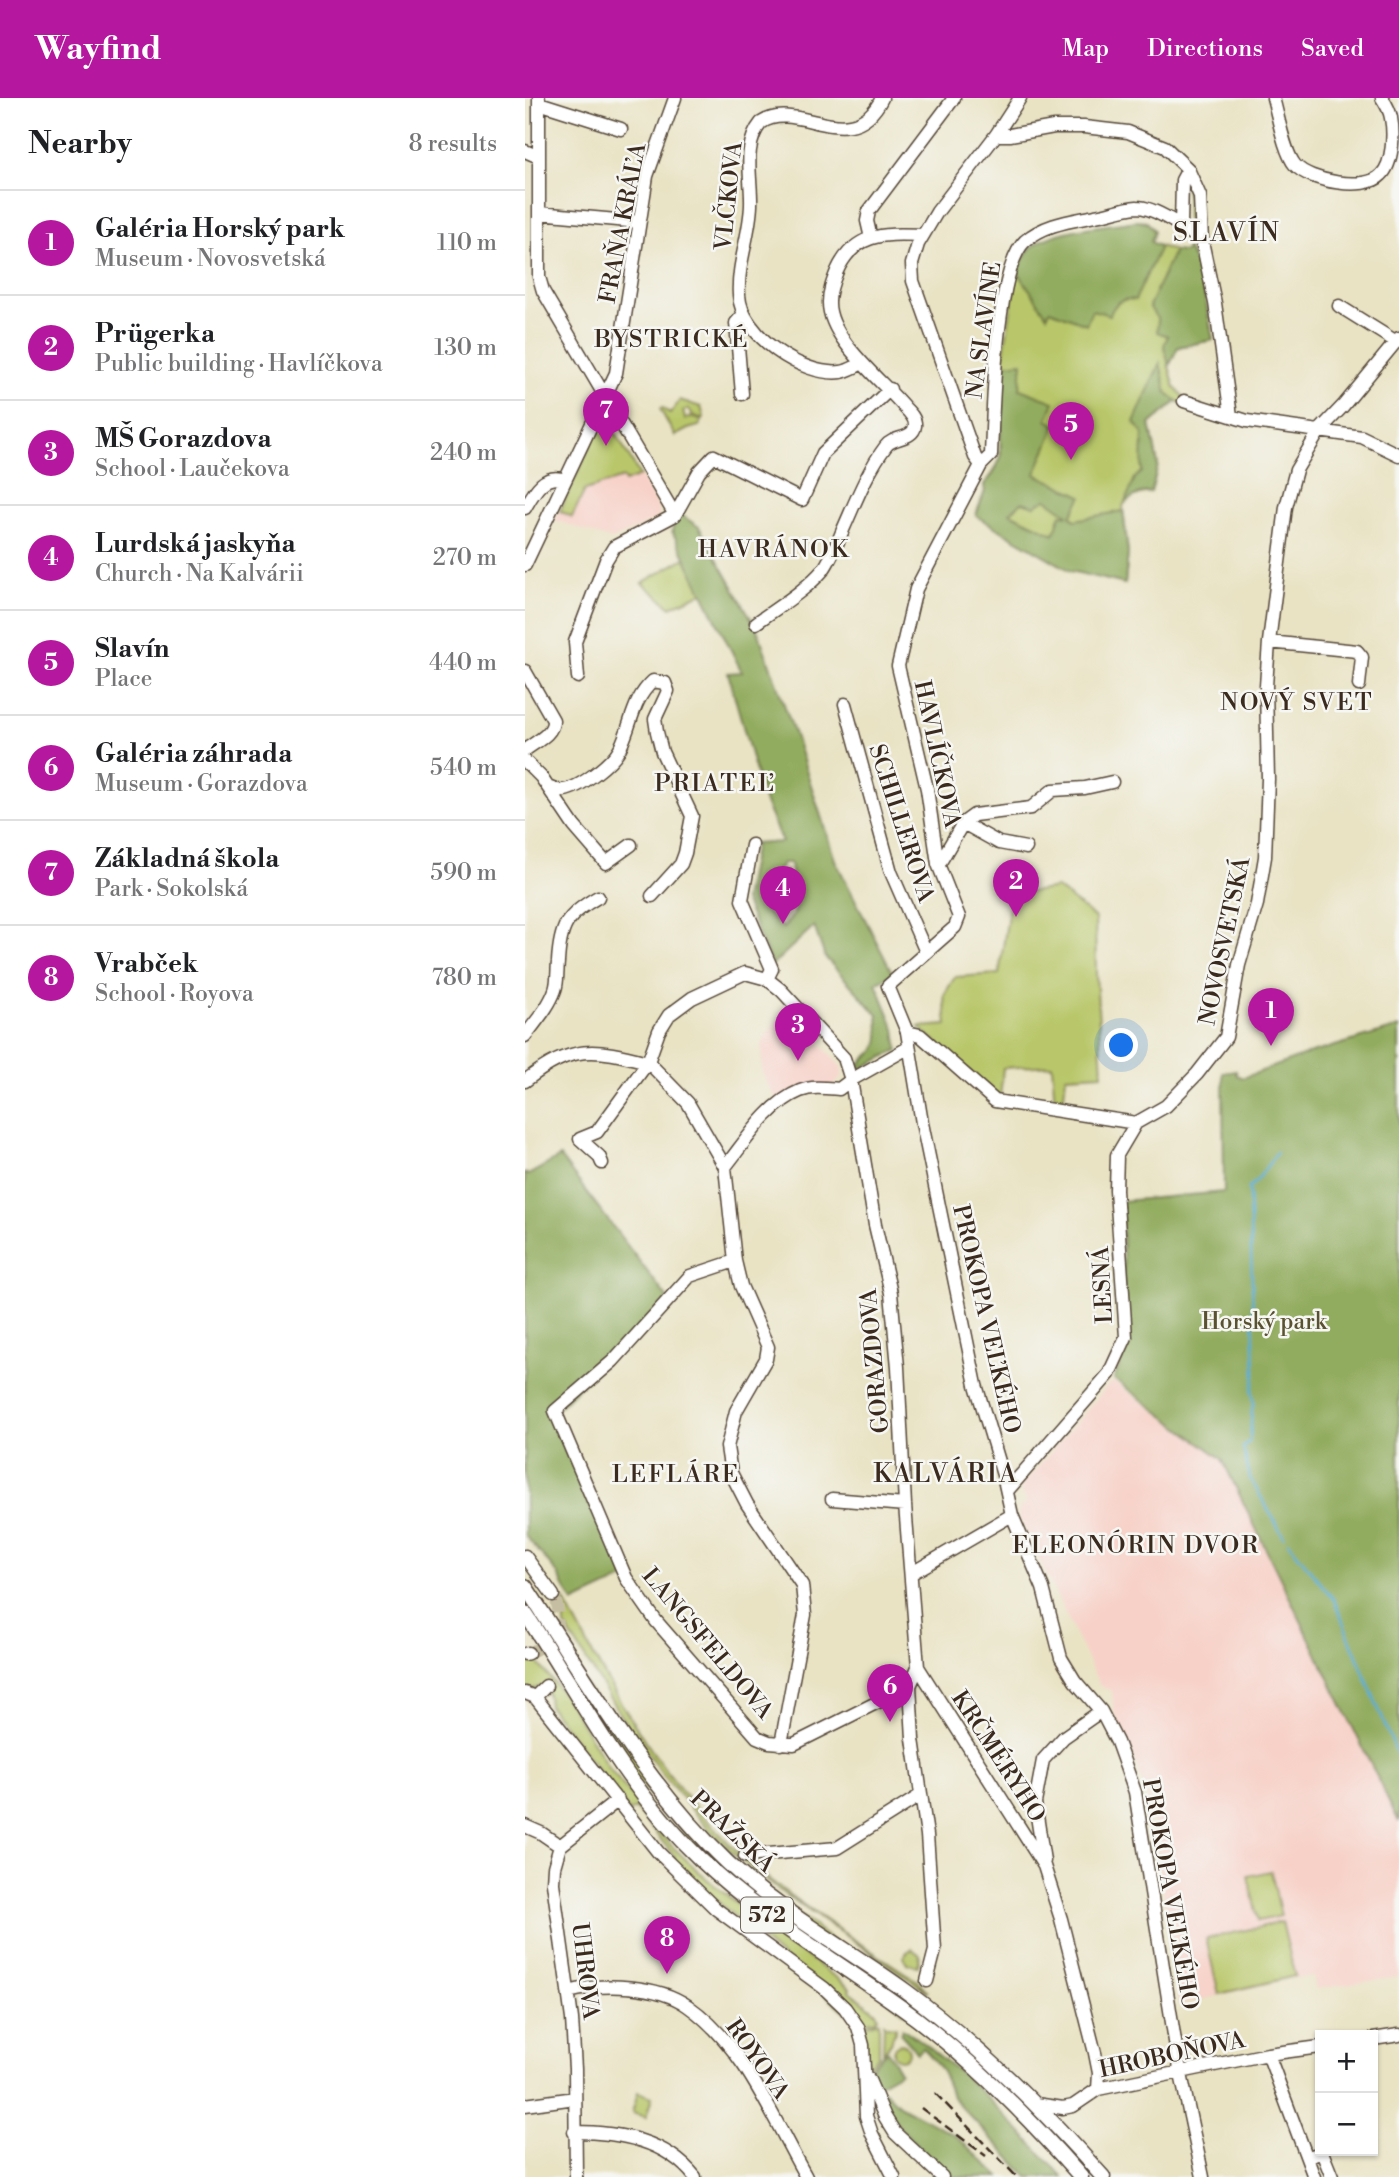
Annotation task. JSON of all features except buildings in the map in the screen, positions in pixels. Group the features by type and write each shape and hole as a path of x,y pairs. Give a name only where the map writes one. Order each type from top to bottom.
{"main road":[{"name":"PRAŽSKÁ","path":"525,1586 627,1743 672,1804 706,1842 773,1900 932,2011 1036,2104"},
{"name":"PRAŽSKÁ","path":"525,1613 529,1625 616,1760 658,1814 698,1857 767,1914 917,2020 989,2081 1081,2177"},
{"name":"572","path":"1036,2104 1103,2177"}],"street":[{"name":"FRAŇA KRÁĽA","path":"525,565 616,373 647,176 675,98"},
{"name":"VLČKOVA","path":"744,314 739,297 740,276 751,206 750,149 758,126 771,113 788,107 831,119 859,121 873,111 882,98"},
{"path":"871,238 867,221 869,211 954,98"},
{"path":"981,465 975,457 913,281 913,257 937,212 996,135 1020,98"},
{"path":"1273,98 1290,158 1305,173 1324,180 1357,183 1374,180 1384,172 1391,148 1392,120 1382,98"},
{"path":"621,129 539,101 539,277 549,303 675,515"},
{"path":"996,135 1054,127 1128,132 1165,147 1188,169 1200,196 1202,241 1215,303 1231,416"},
{"path":"525,151 539,157"},
{"path":"1181,226 1182,180 1188,169"},
{"name":"NA SLAVÍNE","path":"981,465 991,455 993,381 1008,276 1014,255 1020,247 1034,234 1049,227 1136,207 1157,212 1202,241"},
{"path":"539,213 639,222"},
{"path":"756,623 810,583 825,567 885,446 913,430 914,419 890,389 861,364 833,321 829,298 838,270 847,254 865,240 888,235 923,235"},
{"path":"1339,306 1397,339"},
{"path":"742,394 736,323 744,314 753,328 771,346 803,366 838,373 861,364"},
{"name":"NOVOSVETSKÁ","path":"1136,1124 1166,1106 1198,1074 1226,1037 1239,965 1257,904 1263,868 1268,779 1266,686 1286,508 1296,470 1320,430 1397,339"},
{"path":"578,677 575,642 606,559 614,547 675,515 699,472 714,456 802,500 823,453 890,389"},
{"path":"1184,401 1247,422 1320,430 1366,442 1399,455"},
{"name":"HAVLÍČKOVA","path":"887,986 955,927 959,917 938,864 927,789 898,666 916,589 981,465"},
{"path":"525,508 540,484 547,479 565,480"},
{"path":"1269,642 1356,651 1362,657 1359,685"},
{"path":"525,671 554,726 525,750"},
{"path":"548,787 563,790 574,786 605,766 620,747 631,712 643,690 653,681 668,686 655,719 657,733 661,752 692,816 681,864 652,896"},
{"name":"SCHILLEROVA","path":"845,704 891,872 926,952"},
{"path":"525,761 606,863 631,845"},
{"path":"938,864 963,823 974,815 1031,808 1053,790 1085,788 1112,782"},
{"path":"963,823 999,843 1026,848"},
{"path":"602,1163 599,1156 580,1139 597,1132 648,1062 664,1022 692,998 745,973 767,979 772,969 742,900 752,845"},
{"path":"525,1036 556,987 558,953 564,925 583,905 598,897"},
{"name":"GORAZDOVA","path":"767,979 781,990 844,1058 851,1080 875,1225 891,1293 919,1667 910,1686 913,1739 927,1835 936,1950 927,1980"},
{"name":"PROKOPA VEĽKÉHO","path":"887,986 907,1032 976,1385 1012,1516 1043,1588 1061,1658 1075,1681 1101,1712 1117,1742 1135,1792 1181,2073 1203,2177"},
{"path":"907,1032 920,1035 995,1101 1136,1124"},
{"path":"725,1167 783,1101 811,1088 839,1089 908,1048"},
{"path":"525,1082 550,1063 584,1052 607,1052 648,1062 688,1103 725,1167 735,1261 748,1306 768,1347 766,1359 743,1396 732,1422 727,1447 729,1465 747,1504 802,1585 805,1615 781,1744"},
{"name":"LESNÁ","path":"1007,1491 1109,1374 1126,1337 1117,1155 1136,1124"},
{"name":"LANGSFELDOVA","path":"735,1261 691,1276 613,1361 555,1411 627,1581 656,1620 757,1737 781,1744 794,1744 910,1686"},
{"path":"832,1499 905,1505"},
{"path":"912,1573 1012,1516"},
{"path":"525,1556 553,1595"},
{"name":"KRČMÉRYHO","path":"919,1667 1044,1866"},
{"path":"546,1686 530,1695 658,1852 716,1909 824,1989 845,2008 858,2027 863,2045 866,2116 894,2177"},
{"name":"KRČMÉRYHO","path":"1098,2089 1099,2073 1095,2053 1061,1919 1044,1866 1035,1803 1043,1760 1064,1737 1101,1712"},
{"path":"745,1856 837,1848 921,1796"},
{"path":"525,1826 541,1833 558,1852 618,1800"},
{"path":"1010,1810 1035,1803"},
{"name":"UHROVA","path":"558,1852 553,1883 574,2044 576,2177"},
{"name":"ROYOVA","path":"568,1992 604,1986 620,1987 673,1998 688,2006 720,2035 750,2076 806,2177"},
{"path":"1378,2038 1399,2035"},
{"name":"HROBOŇOVA","path":"1036,2104 1068,2107 1098,2089 1268,2054 1315,2048"},
{"path":"1268,2054 1314,2177"},
{"path":"865,2072 895,2133 942,2177"},
{"path":"525,2105 575,2098"},
{"path":"574,2132 621,2135 659,2147 679,2159 695,2177"},
{"path":"1307,2158 1322,2152 1332,2177"}],"shaded area":[{"path":"640,476 656,503 660,517 612,540 555,520 572,483 586,490 623,478 625,482"},
{"path":"791,1010 841,1067 842,1073 834,1084 777,1100 762,1069 762,1043 776,1021"},
{"path":"1114,1382 1222,1459 1399,1817 1399,1977 1316,1989 1313,1976 1287,1979 1179,2005 1152,1811 1132,1750 1114,1713 1112,1691 1100,1686 1018,1514 1020,1507 1025,1506 1026,1497 1021,1489 1023,1485 1110,1383"}],"green space":[{"path":"1192,185 1197,200 1196,219 1187,220 1186,187"},
{"path":"1137,221 1148,223 1154,231 1151,242 1160,247 1135,300 1119,302 1110,315 1092,310 1086,324 1050,310 1047,316 1018,272 1029,250 1041,241 1067,232"},
{"path":"1146,221 1154,231 1151,243 1180,253 1187,248 1200,272 1213,340 1178,347 1169,366 1175,388 1185,398 1183,404 1177,401 1150,424 1158,465 1151,492 1135,496 1123,506 1128,553 1125,584 1071,571 976,514 985,491 984,485 1000,461 1002,364 1016,279 1027,253 1038,243 1056,235"},
{"path":"1187,248 1200,272 1213,340 1178,347 1169,366 1164,345 1168,336 1157,332 1158,320 1149,306 1174,251 1185,252"},
{"path":"1022,362 1020,389 1054,402 1047,420 1056,425 1035,474 1082,496 1071,516 1075,520 1123,511 1128,553 1125,584 1071,571 976,516 985,491 984,485 994,473 1001,457 1002,364","holes":["1046,499 1069,515 1061,514 1054,534 1010,513 1022,502 1034,506"]},
{"path":"1160,363 1167,393 1177,401 1150,424 1158,465 1151,492 1140,493 1125,502 1135,478 1142,472 1143,433 1134,422"},
{"path":"680,400 701,407 704,417 703,419 692,415 689,409 683,411 685,419 691,417 702,421 699,426 675,436 660,409 662,407 670,414"},
{"path":"603,418 607,418 640,476 625,482 623,478 585,490 572,517 560,511"},
{"path":"678,513 699,527 757,629 794,732 835,860 893,974 876,983 895,1029 898,1050 860,1069 855,1066 861,1064 878,1044 878,1015 825,957 814,926 772,965 744,900 755,844 782,842 764,801 728,673 742,672 672,531","holes":["782,863 790,863 795,912 783,928 765,909 761,898 765,885"]},
{"path":"685,558 703,592 671,607 642,583"},
{"path":"783,871 786,871 786,900 780,906 773,906 769,901 770,890"},
{"path":"1057,888 1095,918 1102,1074 1066,1076 1063,1106 1055,1105 1052,1065 1003,1068 1000,1098 919,1027 947,1025 944,995 955,977 999,974 1011,895"},
{"name":"Horský park","path":"1399,1027 1399,1822 1222,1459 1114,1379 1125,1351 1122,1201 1224,1192 1223,1073 1236,1071 1237,1075 1243,1078 1308,1054"},
{"path":"560,1157 668,1299 555,1411 626,1578 573,1603 557,1573 525,1535 525,1173 528,1175"},
{"path":"525,1596 676,1817 974,2053 1065,2144 1015,2097 749,1894 701,1853 634,1775 525,1605"},
{"path":"564,1599 628,1714 652,1751 706,1820 770,1880 919,1982 928,1992 780,1891 737,1857 709,1830 664,1776 621,1716 565,1626"},
{"path":"536,1661 565,1696 608,1767 671,1845 754,1918 850,1988 849,1991 875,2011 878,2016 876,2020 859,2024 671,1861 675,1857 635,1808 630,1812 549,1706 547,1685 525,1691 525,1663"},
{"path":"1271,1871 1281,1916 1258,1921 1248,1876"},
{"path":"1282,1922 1295,1976 1219,1994 1206,1939"},
{"path":"912,1949 920,1955 918,1966 909,1964 903,1957"},
{"path":"879,2021 879,2055 868,2067 861,2027"},
{"path":"884,2023 896,2027 891,2043 883,2052"},
{"path":"902,2028 967,2079 1063,2177 1028,2177 952,2097 945,2077 937,2065 923,2048 918,2053 900,2033"},
{"path":"898,2044 904,2044 909,2052 907,2058 898,2060 893,2055 893,2049"},
{"path":"887,2050 900,2072 875,2086 868,2071"},
{"path":"885,2091 899,2105 955,2135 1000,2177 950,2177 896,2124 876,2093"},
{"path":"638,2092 652,2097 646,2117 632,2113"}],"waterway":[{"path":"1250,1438 1255,1375 1249,1188 1277,1152"},
{"path":"1250,1441 1243,1447 1250,1478 1284,1537"},
{"path":"1288,1542 1334,1600 1399,1759"}],"tunnel":[{"path":"528,1653 544,1644 555,1630 559,1613 553,1595"}],"railway":[{"path":"935,2093 1017,2177"},
{"path":"921,2108 986,2156"}],"place":[{"name":"Základná škola","path":"606,446"},
{"name":"Slavín","path":"1071,460"},
{"name":"Prügerka","path":"1016,917"},
{"name":"Lurdská jaskyňa","path":"783,924"},
{"name":"Galéria Horský park","path":"1271,1046"},
{"name":"MŠ Gorazdova","path":"798,1061"},
{"name":"Galéria záhrada","path":"890,1722"},
{"name":"Vrabček","path":"667,1974"}],"district":[{"name":"SLAVÍN","path":"1227,232"},
{"name":"BYSTRICKÉ","path":"672,339"},
{"name":"HAVRÁNOK","path":"774,549"},
{"name":"NOVÝ SVET","path":"1297,702"},
{"name":"PRIATEĽ","path":"715,783"},
{"name":"KALVÁRIA","path":"946,1473"},
{"name":"LEFLÁRE","path":"676,1474"},
{"name":"ELEONÓRIN DVOR","path":"1136,1545"}]}
